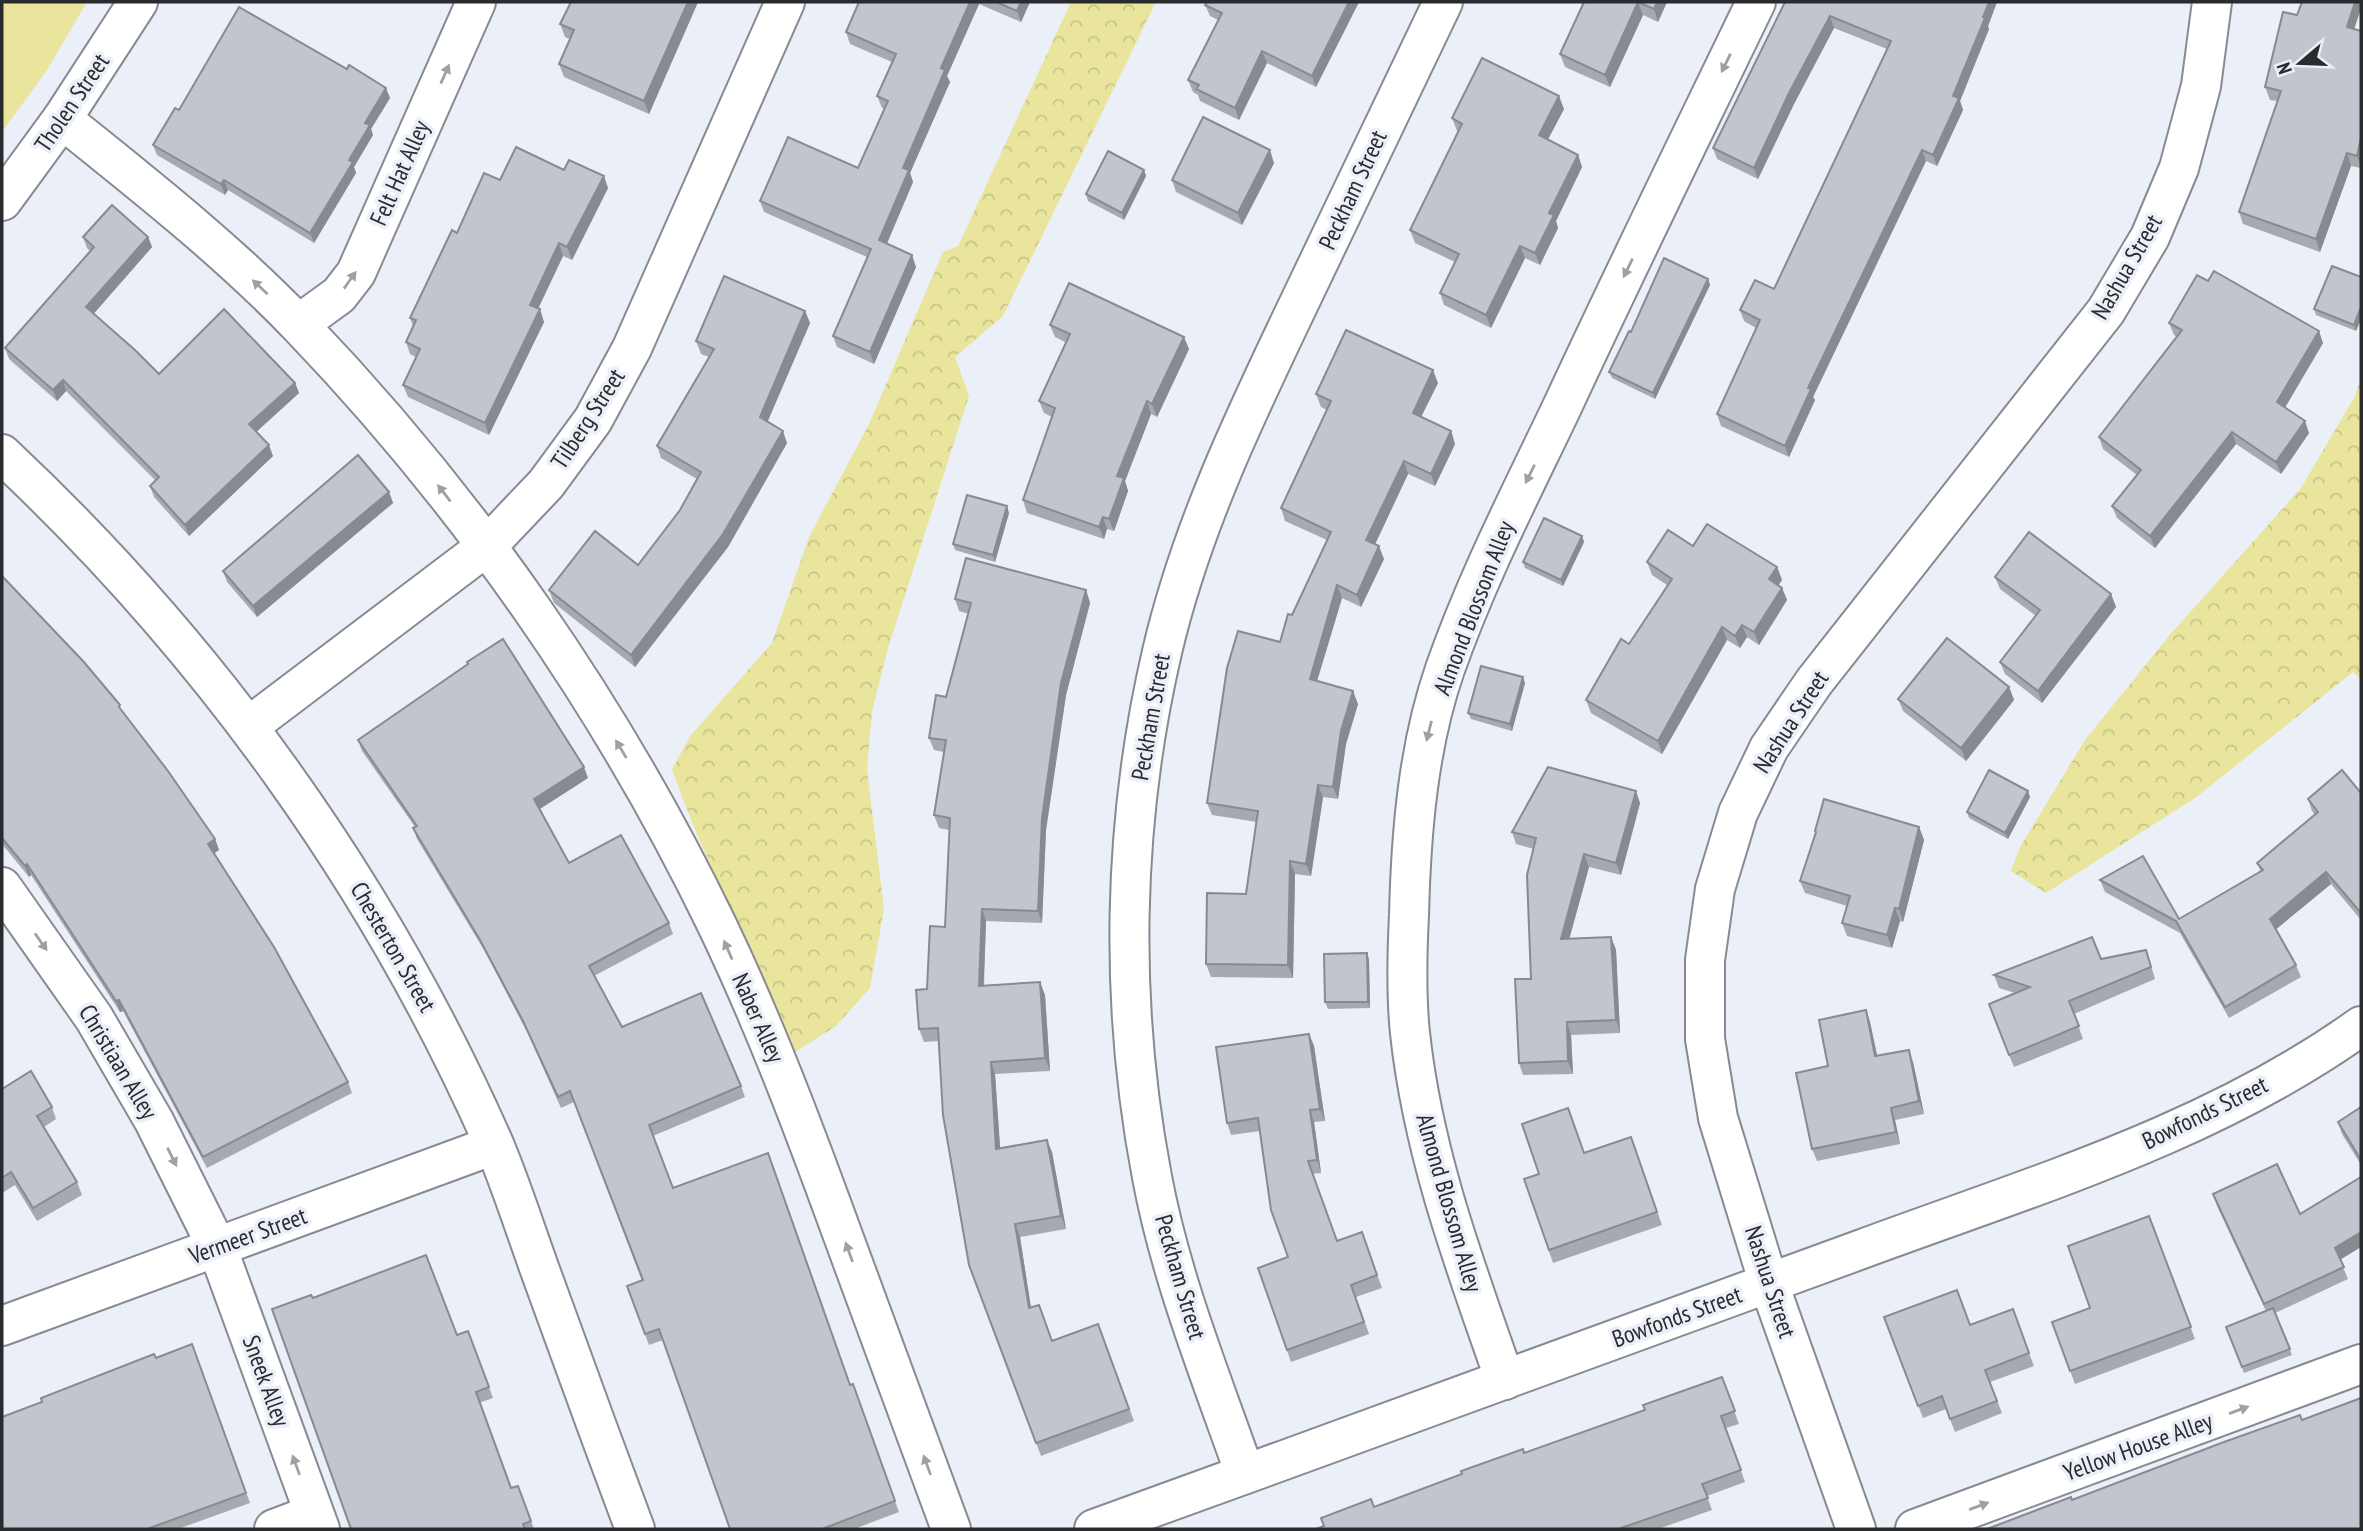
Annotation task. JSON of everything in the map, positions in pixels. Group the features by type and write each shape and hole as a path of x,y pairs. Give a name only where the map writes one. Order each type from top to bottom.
{"street":[{"name":"Tholen Street","path":"2,201 62,119 138,2"},
{"name":"Felt Hat Alley","path":"299,324 339,295 356,273 476,2"},
{"name":"Tilberg Street","path":"250,726 487,546 546,484 593,420 632,348 785,2"},
{"name":"Peckham Street","path":"1245,1474 1178,1283 1152,1179 1136,1074 1129,968 1130,888 1142,755 1162,650 1209,503 1239,429 1443,2"},
{"name":"Almond Blossom Alley","path":"1505,1380 1446,1212 1420,1104 1410,1031 1407,962 1410,874 1416,806 1426,745 1444,672 1502,530 1756,2"},
{"name":"Nashua Street","path":"1856,1529 1769,1284 1718,1118 1705,1039 1707,948 1715,889 1738,813 1769,748 1814,682 2106,311 2150,237 2179,168 2201,86 2212,2"},
{"path":"62,119 190,222 299,324 400,437 487,546"},
{"name":"Chesterton Street","path":"2,454 57,506 156,611 250,726 350,872 439,1028 494,1145 635,1529"},
{"name":"Naber Alley","path":"487,546 575,671 628,759 717,925 785,1078 951,1529"},
{"name":"Christiaan Alley","path":"2,887 94,1018 155,1121 217,1247"},
{"name":"Bowfonds Street","path":"1094,1529 1769,1284 2152,1141 2248,1095 2361,1026"},
{"name":"Vermeer Street","path":"2,1326 494,1145"},
{"name":"Sneek Alley","path":"217,1247 317,1522 274,1529"},
{"name":"Yellow House Alley","path":"1915,1529 2361,1364"}],"green space":[{"path":"2,2 87,2 47,70 2,132"},
{"path":"1071,2 1156,2 1003,316 955,357 969,396 888,648 872,711 867,769 884,909 870,988 836,1026 794,1053 700,841 672,769 691,735 772,643 809,537 869,424 943,252 958,246"},
{"path":"2361,379 2361,679 2353,672 2195,798 2046,893 2011,871 2020,847 2085,740 2168,637 2301,488 2354,398"}],"building":[{"path":"571,2 688,2 644,101 559,64 574,30 560,24"},
{"path":"859,2 970,2 941,68 945,70 903,168 909,170 879,240 912,255 870,352 833,336 871,249 760,201 788,137 858,168 888,101 877,96 896,54 846,32"},
{"path":"996,2 1021,2 1017,11"},
{"path":"1207,2 1349,2 1312,76 1262,51 1235,108 1196,89 1199,85 1188,80 1222,13 1205,5"},
{"path":"1584,2 1638,2 1605,75 1560,54"},
{"path":"1638,2 1657,2 1654,9"},
{"path":"1785,2 1989,2 1953,96 1959,98 1933,155 1922,150 1808,388 1811,389 1785,446 1717,414 1760,320 1740,310 1755,280 1774,289 1891,41 1830,16 1789,93 1754,168 1713,148"},
{"path":"2302,2 2355,2 2347,27 2361,31 2361,138 2357,156 2347,153 2316,239 2239,212 2281,91 2265,87 2283,12 2297,15"},
{"path":"239,7 347,69 349,65 386,88 365,123 370,125 349,160 353,162 310,233 224,180 221,184 153,145 175,108 179,110"},
{"path":"1482,58 1559,96 1539,135 1578,155 1549,213 1554,215 1535,253 1520,246 1486,315 1440,293 1459,254 1410,230 1462,124 1452,118"},
{"path":"1203,117 1270,150 1238,213 1172,180"},
{"path":"516,147 564,170 569,160 604,176 567,247 559,243 530,305 540,309 485,423 403,385 420,349 406,342 416,320 410,318 452,230 457,233 484,173 500,180"},
{"path":"1108,151 1144,170 1122,213 1086,194"},
{"path":"112,205 148,237 86,307 159,374 224,309 295,383 249,424 269,445 185,525 150,486 159,477 63,380 53,390 5,348 94,247 83,237"},
{"path":"1664,258 1708,279 1653,393 1609,372 1629,331 1631,332"},
{"path":"2332,266 2361,277 2361,307 2354,325 2314,309"},
{"path":"2214,271 2319,331 2277,402 2305,421 2276,462 2232,432 2150,536 2112,506 2141,470 2099,437 2182,330 2169,323 2197,275 2208,281"},
{"path":"724,276 805,311 760,417 783,431 723,534 631,655 549,590 595,531 638,565 680,510 701,472 657,446 714,349 696,341"},
{"path":"1069,283 1184,337 1152,404 1147,401 1117,476 1124,478 1109,519 1103,517 1099,527 1023,500 1055,408 1039,401 1070,334 1050,325"},
{"path":"1346,330 1433,370 1413,413 1451,431 1431,474 1404,461 1366,540 1379,546 1357,595 1337,585 1310,679 1353,691 1341,731 1333,787 1318,785 1306,864 1290,861 1288,965 1206,964 1207,893 1246,894 1258,811 1207,803 1227,668 1238,631 1280,642 1288,614 1292,615 1331,532 1281,508 1331,401 1316,394"},
{"path":"358,455 389,492 253,606 223,571"},
{"path":"967,495 1007,506 993,555 953,544"},
{"path":"1544,518 1582,536 1561,580 1523,562"},
{"path":"1707,524 1777,567 1769,579 1782,588 1754,632 1742,625 1735,636 1722,627 1658,741 1586,700 1621,639 1629,644 1672,579 1647,562 1668,530 1693,546"},
{"path":"2029,532 2111,594 2038,691 2000,662 2040,610 1995,577"},
{"path":"966,558 1086,590 1061,683 1042,818 1038,911 982,909 979,986 1040,982 1045,1058 991,1062 996,1149 1047,1140 1061,1216 1015,1224 1029,1308 1039,1305 1052,1341 1098,1324 1129,1409 1036,1443 969,1265 943,1115 938,1028 919,1029 916,990 927,989 930,926 945,927 950,818 934,815 946,740 929,738 936,695 946,697 971,603 955,599"},
{"path":"2,576 83,661 120,705 215,839 208,844 274,947 348,1082 203,1157 119,1000 116,1001 27,864 25,866 2,838"},
{"path":"1947,638 2009,687 1961,748 1898,699"},
{"path":"503,639 584,767 534,799 569,863 621,835 669,923 589,966 622,1027 701,993 741,1086 649,1125 673,1188 768,1153 850,1385 853,1384 895,1501 822,1529 730,1529 659,1329 645,1334 627,1286 643,1280 570,1091 558,1097 523,1021 480,940 413,828 417,826 358,740"},
{"path":"1481,666 1523,677 1510,724 1468,713"},
{"path":"1548,767 1636,791 1616,863 1584,854 1561,939 1611,937 1616,1020 1567,1022 1568,1061 1519,1063 1515,979 1531,979 1527,875 1536,838 1512,832"},
{"path":"1989,770 2028,791 2005,833 1967,812"},
{"path":"2342,770 2361,793 2361,913 2326,872 2270,919 2296,965 2225,1007 2176,921 2100,880 2143,856 2179,919 2263,870 2257,863 2318,812 2308,799"},
{"path":"1824,799 1919,827 1899,909 1895,908 1887,935 1842,923 1850,896 1800,881"},
{"path":"2092,937 2101,959 2146,950 2151,967 2069,1001 2079,1026 2009,1055 1989,1004 2030,987 1994,975"},
{"path":"1367,953 1368,1002 1325,1002 1324,954"},
{"path":"1866,1010 1875,1056 1909,1050 1919,1101 1891,1108 1896,1132 1812,1149 1796,1073 1828,1066 1819,1020"},
{"path":"1309,1034 1320,1109 1310,1110 1317,1160 1308,1161 1337,1241 1362,1232 1377,1275 1351,1285 1364,1322 1287,1350 1258,1268 1288,1257 1271,1210 1258,1118 1227,1123 1216,1047"},
{"path":"31,1071 52,1107 37,1116 77,1182 33,1208 11,1172 2,1178 2,1089"},
{"path":"2361,1107 2361,1160 2338,1122"},
{"path":"1568,1108 1584,1153 1631,1137 1657,1212 1549,1250 1524,1179 1539,1174 1522,1124"},
{"path":"2277,1164 2300,1214 2361,1177 2361,1232 2335,1248 2344,1267 2264,1304 2213,1194"},
{"path":"2149,1216 2191,1327 2070,1371 2052,1322 2090,1308 2068,1246"},
{"path":"426,1255 457,1335 468,1331 489,1387 476,1392 511,1488 518,1486 531,1521 523,1524 525,1529 351,1529 272,1309 311,1295 313,1298"},
{"path":"1957,1290 1970,1325 2013,1309 2029,1353 1985,1370 1997,1401 1950,1419 1942,1396 1918,1406 1884,1317"},
{"path":"2273,1308 2290,1349 2242,1367 2226,1327"},
{"path":"192,1344 246,1493 147,1529 2,1529 2,1417 42,1402 41,1398 154,1354 156,1358"},
{"path":"1722,1377 1735,1411 1721,1416 1741,1470 1702,1484 1708,1498 1618,1529 1316,1529 1324,1526 1321,1518 1371,1499 1374,1507 1462,1474 1461,1471 1523,1449 1524,1453 1645,1410 1643,1405"},
{"path":"2361,1398 2361,1529 1987,1529 2300,1415 2302,1420"}]}
